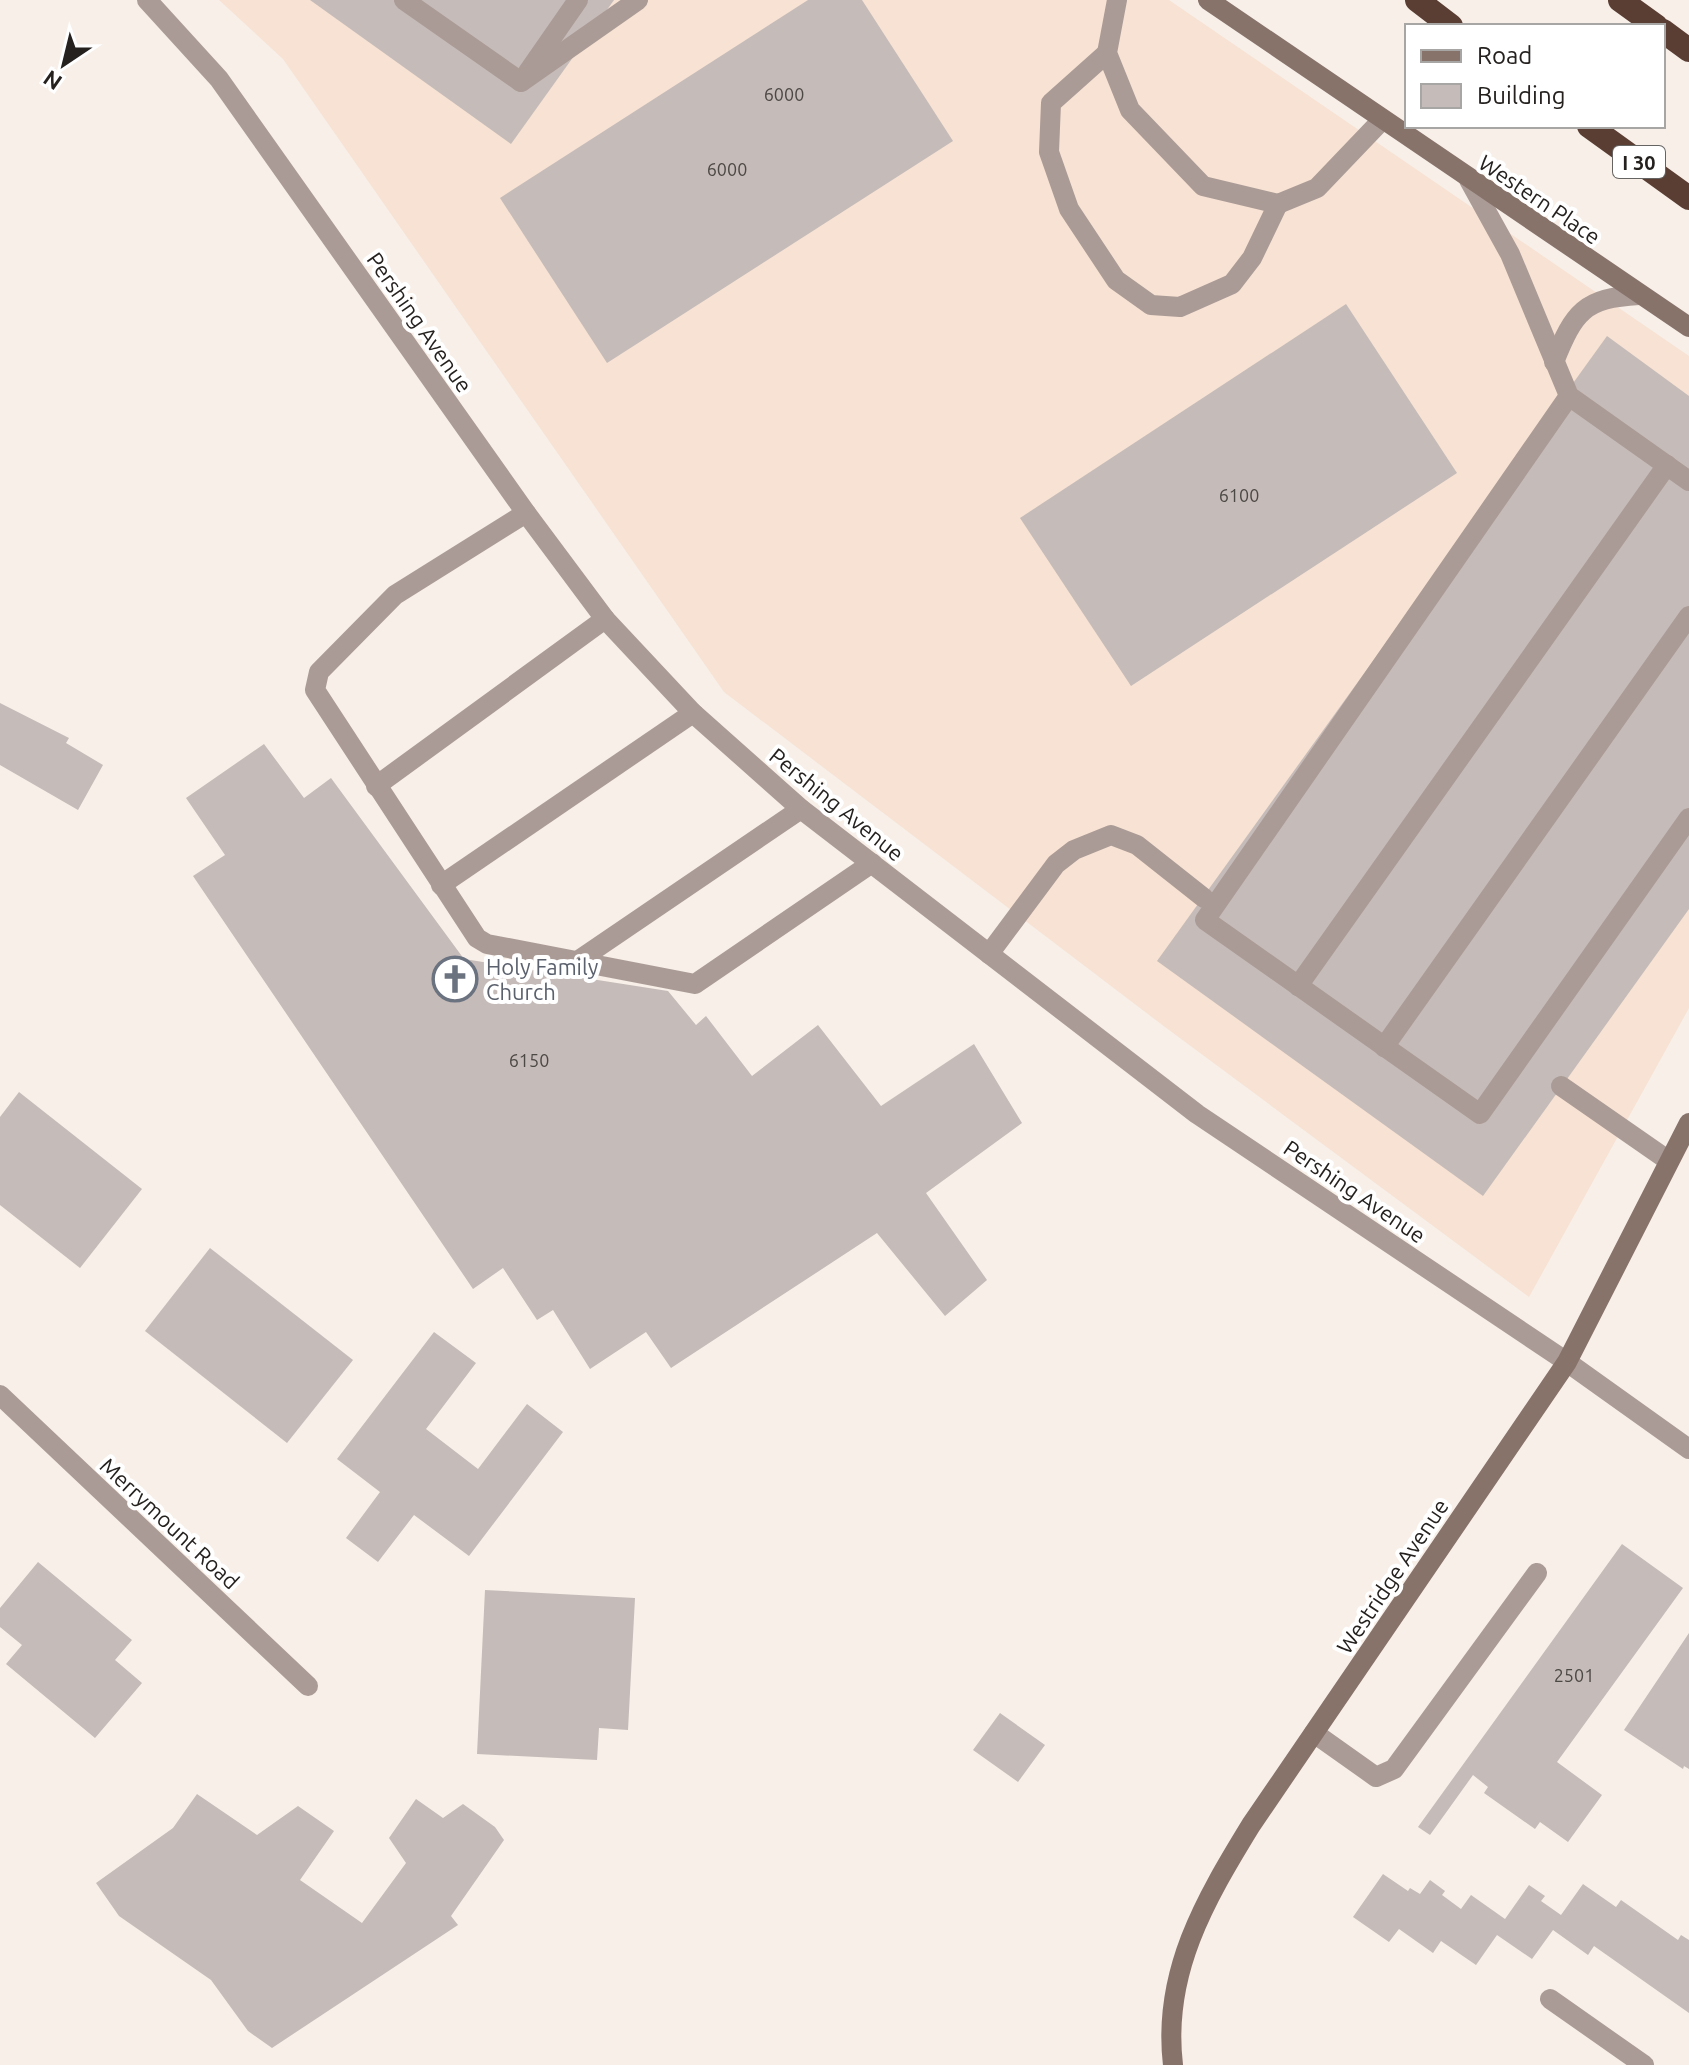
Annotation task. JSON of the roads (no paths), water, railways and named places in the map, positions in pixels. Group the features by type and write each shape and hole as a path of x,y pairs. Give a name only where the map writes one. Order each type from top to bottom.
{"highway":[{"path":"1402,0 1422,4 1448,24"},
{"path":"1620,0 1653,24"},
{"path":"1665,32 1689,50"},
{"name":"I 30","path":"1592,128 1689,198"}],"street":[{"name":"Pershing Avenue","path":"147,0 219,79 526,513 605,619 693,713 801,809 1197,1114 1567,1362 1689,1449"},
{"path":"404,0 521,82"},
{"path":"521,82 578,0"},
{"path":"521,82 638,0"},
{"path":"1117,0 1107,53 1130,110 1203,186 1278,204 1317,188 1382,120"},
{"name":"Western Place","path":"1208,0 1689,327"},
{"path":"1107,53 1051,103 1049,152 1069,209 1116,280 1151,305 1180,307 1232,284 1252,258 1278,204"},
{"path":"1469,180 1510,254 1567,391"},
{"path":"1554,362 1567,331 1585,307 1606,296 1639,295"},
{"path":"1689,481 1569,396 1205,920 1480,1114 1689,818"},
{"path":"1298,986 1667,465"},
{"path":"526,513 395,595 319,672 315,690 469,929 487,944 695,984 872,863"},
{"path":"1384,1047 1689,616"},
{"path":"376,786 605,619"},
{"path":"441,885 693,713"},
{"path":"576,962 801,809"},
{"path":"989,954 1056,864 1074,850 1111,835 1137,845 1204,898"},
{"path":"1561,1086 1669,1161"},
{"name":"Westridge Avenue","path":"1173,2065 1173,1993 1183,1952 1205,1901 1251,1825 1567,1362 1689,1123"},
{"name":"Merrymount Road","path":"0,1395 308,1686"},
{"path":"1314,1733 1376,1777 1394,1769 1537,1573"},
{"path":"1550,1999 1644,2065"}],"place":[{"name":"Holy Family Church","path":"455,979"}]}
